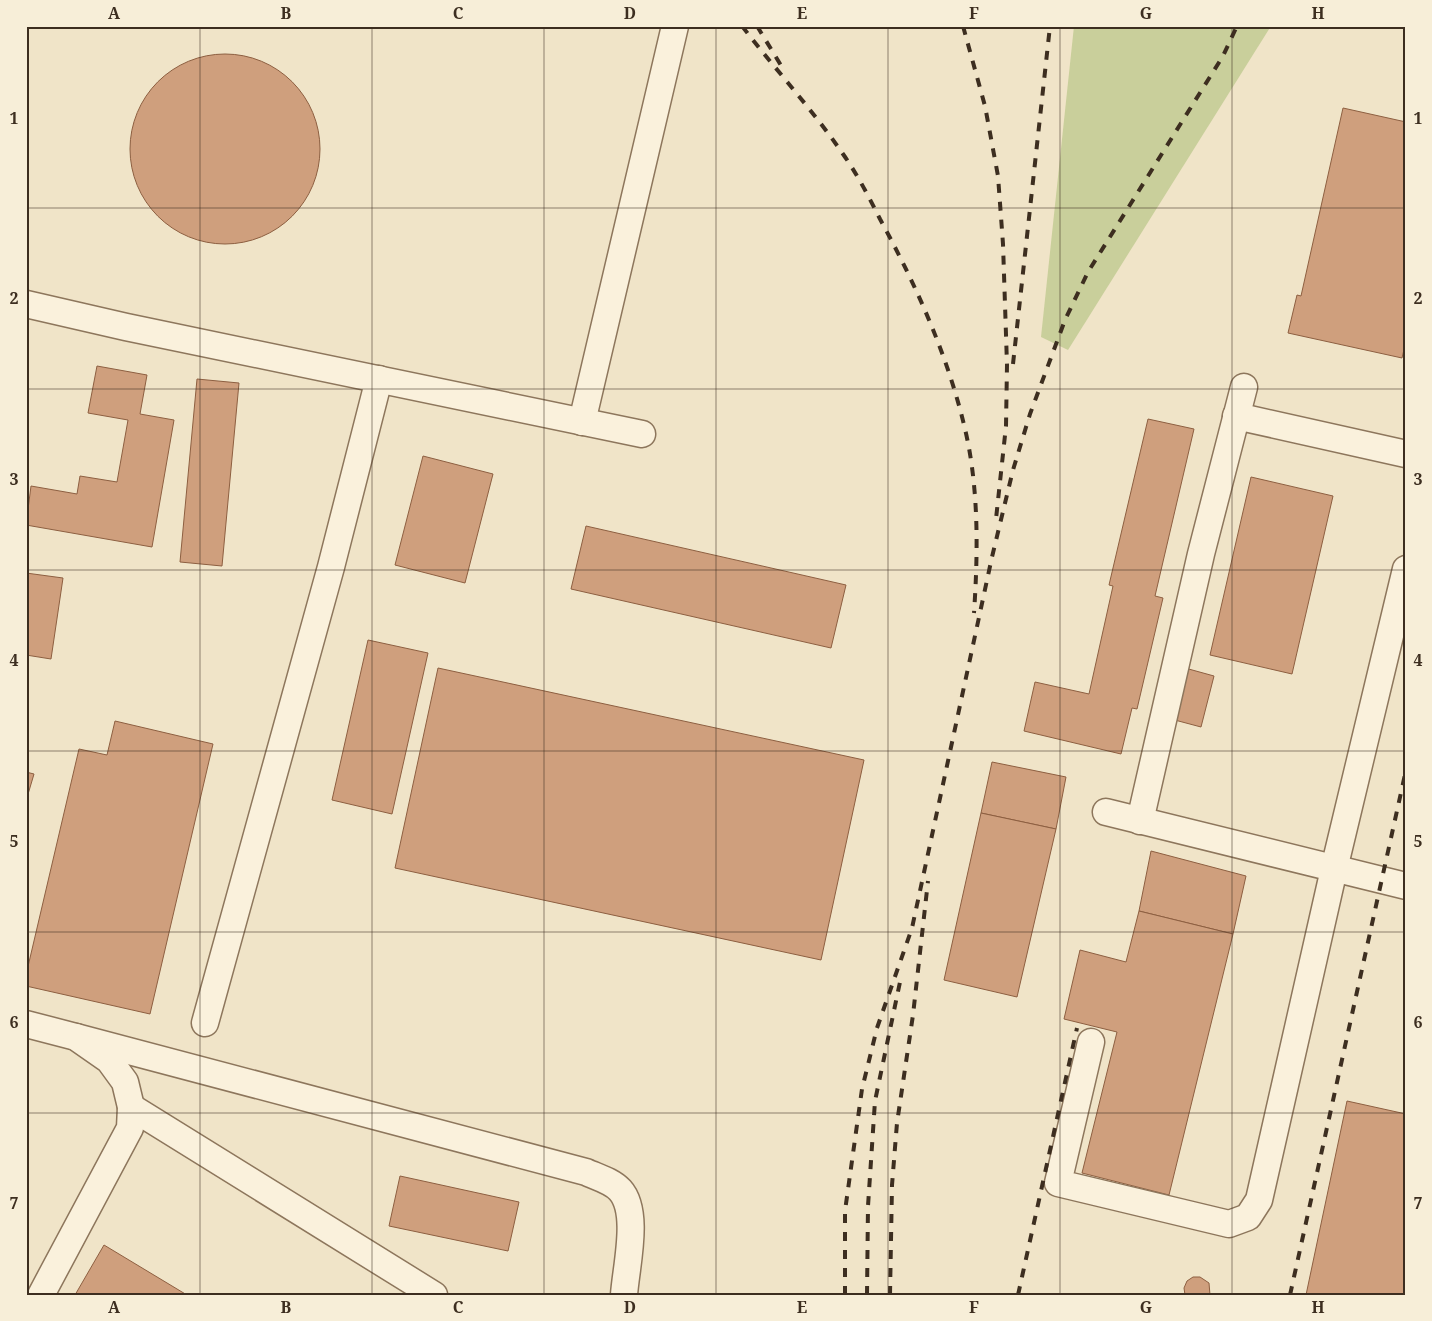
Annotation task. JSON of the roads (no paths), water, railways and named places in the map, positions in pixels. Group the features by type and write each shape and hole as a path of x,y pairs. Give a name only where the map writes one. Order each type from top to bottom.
{"lane":[{"path":"582,422 675,26"},
{"path":"26,304 126,327 642,434"},
{"path":"205,1023 331,567 379,379"},
{"path":"1140,821 1201,554 1244,387"},
{"path":"1236,416 1406,454"},
{"path":"1091,1042 1058,1183 1229,1224 1248,1217 1259,1200 1334,869 1406,569"},
{"path":"1106,812 1406,886"},
{"path":"26,1024 577,1169 606,1180 619,1188 627,1200 631,1214 624,1295"},
{"path":"41,1295 130,1128 131,1107 125,1082 109,1060 76,1037"},
{"path":"131,1107 434,1295"}],"railway":[{"path":"742,26 819,121 843,154 867,194 906,269 930,321 950,375 970,451 975,497 977,544 974,613"},
{"path":"757,26 782,67"},
{"path":"963,26 985,106 998,176 1003,244 1007,365 1006,426 996,519"},
{"path":"1013,364 1050,26"},
{"path":"845,1295 845,1211 862,1089 877,1028 912,928 992,557 1013,470 1030,414 1065,320 1088,272 1223,56 1237,26"},
{"path":"1290,1295 1406,770"},
{"path":"890,1295 892,1185 897,1123 913,1015 928,881"},
{"path":"867,1295 868,1206 875,1101 900,982"},
{"path":"1018,1295 1077,1028"}]}
